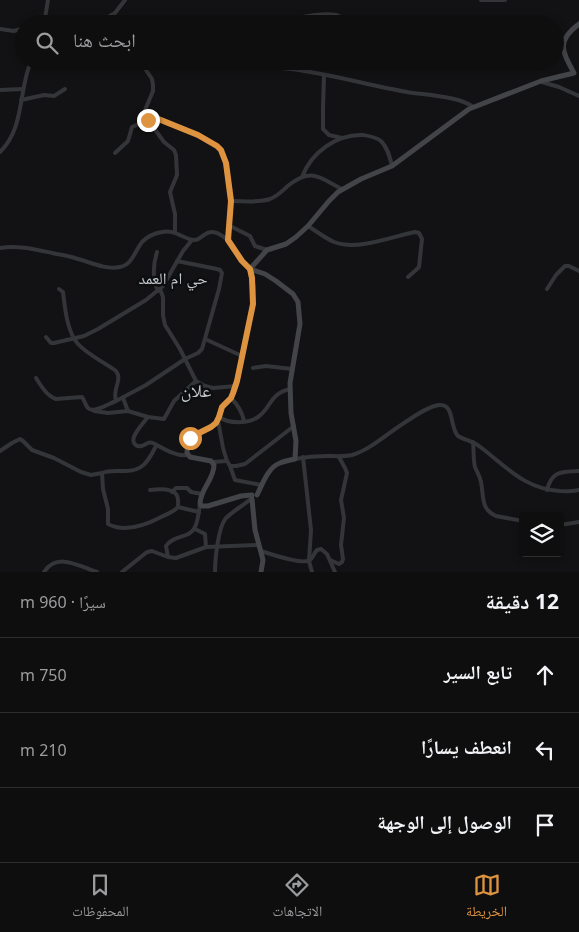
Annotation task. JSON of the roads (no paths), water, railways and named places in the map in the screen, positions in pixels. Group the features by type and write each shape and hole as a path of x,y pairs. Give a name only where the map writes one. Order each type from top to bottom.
{"street":[{"path":"46,15 48,0"},
{"path":"112,15 125,0"},
{"path":"481,0 505,0"},
{"path":"564,39 579,24"},
{"path":"0,29 15,31"},
{"path":"564,50 574,73 579,78"},
{"path":"0,152 16,128 28,70"},
{"path":"146,70 152,79 153,85 153,91 146,108 148,120 164,142 174,150 176,155 177,175 170,192 175,214 175,232"},
{"path":"296,70 455,100 467,103 473,107"},
{"path":"250,269 266,250 290,243 342,189 361,178 392,166 473,107 541,81 574,73"},
{"path":"324,75 323,129 329,136 342,138"},
{"path":"541,81 579,96"},
{"path":"0,90 23,89"},
{"path":"21,100 39,96 54,96 65,90"},
{"path":"146,114 198,135 219,148 224,155 231,201 228,240"},
{"path":"115,153 128,141 132,127 148,120"},
{"path":"302,177 305,168 314,156 332,142 358,135 380,140 388,151 392,166"},
{"path":"231,201 269,199 302,177 309,175 316,176 342,189"},
{"path":"230,226 250,236 255,246 266,250"},
{"path":"308,226 328,239 346,245 368,243 415,232 419,233 422,239 419,267 408,277"},
{"path":"0,248 16,246 70,256 101,266 120,267 128,264 147,238 163,231 175,232 192,240 212,232 228,240 242,261 250,269 276,280 297,299 300,324 290,389 291,413 296,441 295,459"},
{"path":"46,337 53,343 74,339 93,332 159,290 192,240"},
{"path":"156,252 153,271 154,279 163,298 165,325 196,381 210,388 236,386"},
{"path":"93,410 116,401 146,385 185,359 201,351 222,273 217,269 177,261"},
{"path":"547,289 556,275 566,266 568,265 579,271"},
{"path":"250,269 253,286 253,304 236,386 231,398 222,407 219,419 223,448 236,480 262,485"},
{"path":"59,289 63,292 70,330 74,339 83,349 118,373 119,378 114,394 116,401"},
{"path":"205,339 242,356"},
{"path":"253,368 266,366 292,369"},
{"path":"36,378 52,398 82,397 89,409 108,413 128,411 148,417 164,419 174,401 196,381"},
{"path":"219,419 230,422 257,418 277,394 290,389"},
{"path":"122,398 128,411"},
{"path":"231,398 242,412 244,421"},
{"path":"215,572 221,530 225,519 254,497 276,465 295,459 352,455 360,452 407,420 434,406 443,405 448,408 454,430 457,434 473,442 516,475 533,485 547,490 567,492 579,490"},
{"path":"148,417 136,433 133,442 135,444 139,446 149,442 181,456 188,455 193,458 213,462 227,461"},
{"path":"188,455 187,450 190,438 211,427 219,419"},
{"path":"230,466 244,464 294,426"},
{"path":"0,451 20,439 32,450 91,475 111,471 130,471 143,467 150,459 156,446"},
{"path":"473,442 474,464 481,484 485,507 496,516 519,521"},
{"path":"330,560 339,564 342,563 343,559 341,545 344,518 341,500 346,468 339,456"},
{"path":"303,458 311,530 309,561 312,572"},
{"path":"168,558 166,546 174,539 187,535 194,529 202,494 213,475 213,462"},
{"path":"547,490 549,483 555,475 562,472 579,471"},
{"path":"102,473 103,489 108,509 107,522 110,526 131,528 142,526 178,507 199,512"},
{"path":"172,492 176,488 186,488 191,492 202,494"},
{"path":"150,490 159,489 174,492 177,496 178,507"},
{"path":"200,504 208,506 241,496 254,497"},
{"path":"254,497 255,530 263,563 261,572"},
{"path":"564,525 579,522"},
{"path":"194,529 205,534 206,547"},
{"path":"122,572 147,552 156,552 168,558 176,558 206,547 218,546 260,548 289,559 309,561"},
{"path":"309,561 316,550 319,549 326,552 335,572"},
{"path":"44,572 48,567 61,561 97,572"}],"district":[{"name":"حي ام العمد","path":"173,278"},
{"name":"علان","path":"196,391"}]}
